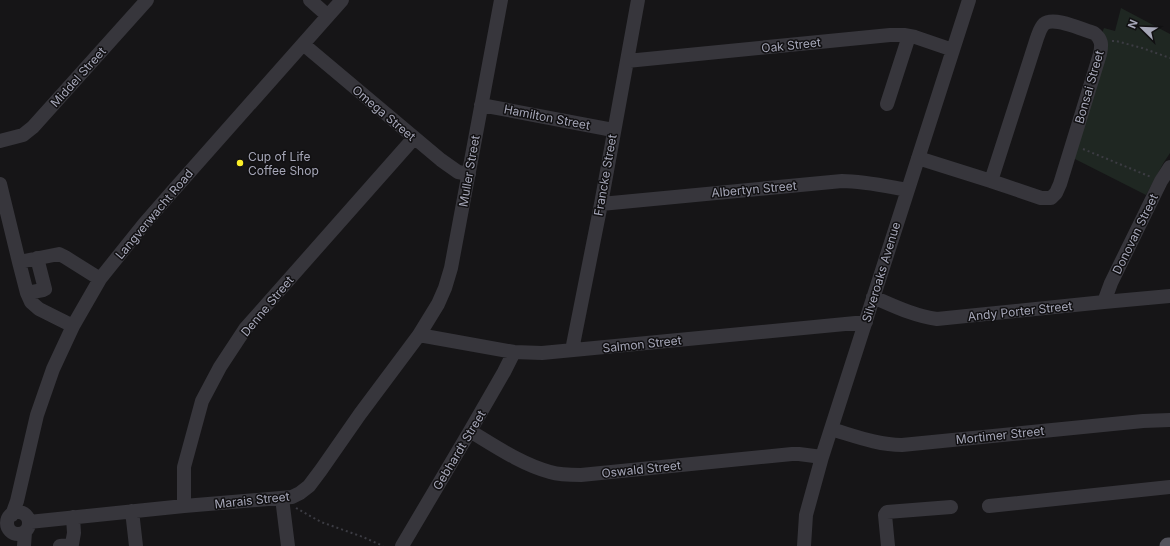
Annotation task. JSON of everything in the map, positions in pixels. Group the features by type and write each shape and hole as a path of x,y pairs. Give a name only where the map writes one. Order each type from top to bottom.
{"street":[{"name":"Middel Street","path":"0,141 23,134 33,128 147,0"},
{"path":"310,0 328,16"},
{"name":"Langverwacht Road","path":"12,546 16,523 24,504 25,463 37,415 54,369 73,326 100,280 144,224 342,0"},
{"name":"Muller Street","path":"419,334 446,288 451,268 501,0"},
{"name":"Francke Street","path":"572,350 638,0"},
{"name":"Silveroaks Avenue","path":"804,546 806,515 822,457 969,0"},
{"name":"Bonsai Street","path":"918,158 991,180 1040,198 1051,198 1056,193 1060,184 1100,54 1102,44 1101,40 1094,33 1058,21 1050,21 1045,23 1036,38 991,180"},
{"name":"Oak Street","path":"627,61 890,35 909,36 953,50"},
{"path":"887,104 909,36"},
{"name":"Omega Street","path":"303,44 440,160 458,172 469,174"},
{"name":"Hamilton Street","path":"481,105 613,130"},
{"name":"Denne Street","path":"184,506 184,467 202,401 220,367 245,329 414,138"},
{"name":"Donovan Street","path":"1104,302 1111,283 1161,181 1170,167"},
{"name":"Albertyn Street","path":"600,204 842,181 858,181 907,190"},
{"path":"0,184 27,293 31,302 39,309 73,326"},
{"path":"19,262 59,254 65,256 100,280"},
{"path":"27,293 45,289 38,258"},
{"name":"Andy Porter Street","path":"873,297 926,318 937,319 1170,296"},
{"name":"Salmon Street","path":"419,334 514,352 542,353 866,322"},
{"name":"Marais Street","path":"16,523 184,506 286,501 309,486 419,334"},
{"name":"Gebhardt Street","path":"402,546 470,431 514,352"},
{"name":"Mortimer Street","path":"832,429 889,445 902,445 1143,421 1170,420"},
{"name":"Oswald Street","path":"470,431 523,461 551,472 566,475 581,476 792,454 822,457"},
{"path":"988,506 1170,487"},
{"path":"286,501 288,546"},
{"path":"888,546 886,512 951,507"},
{"path":"132,512 136,546"},
{"path":"60,546 70,545 72,542 74,533 73,517"},
{"name":"Langverwacht Road","path":"16,523 24,546"}],"path":[{"path":"1101,40 1116,41 1170,58"},
{"path":"1072,144 1161,181"},
{"path":"286,501 321,522 363,536 383,546"}],"shaded area":[{"path":"1121,8 1170,34 1170,153 1146,195 1071,157 1102,33 1104,28 1115,31"}],"place":[{"name":"Cup of Life Coffee Shop","path":"240,163"}]}
